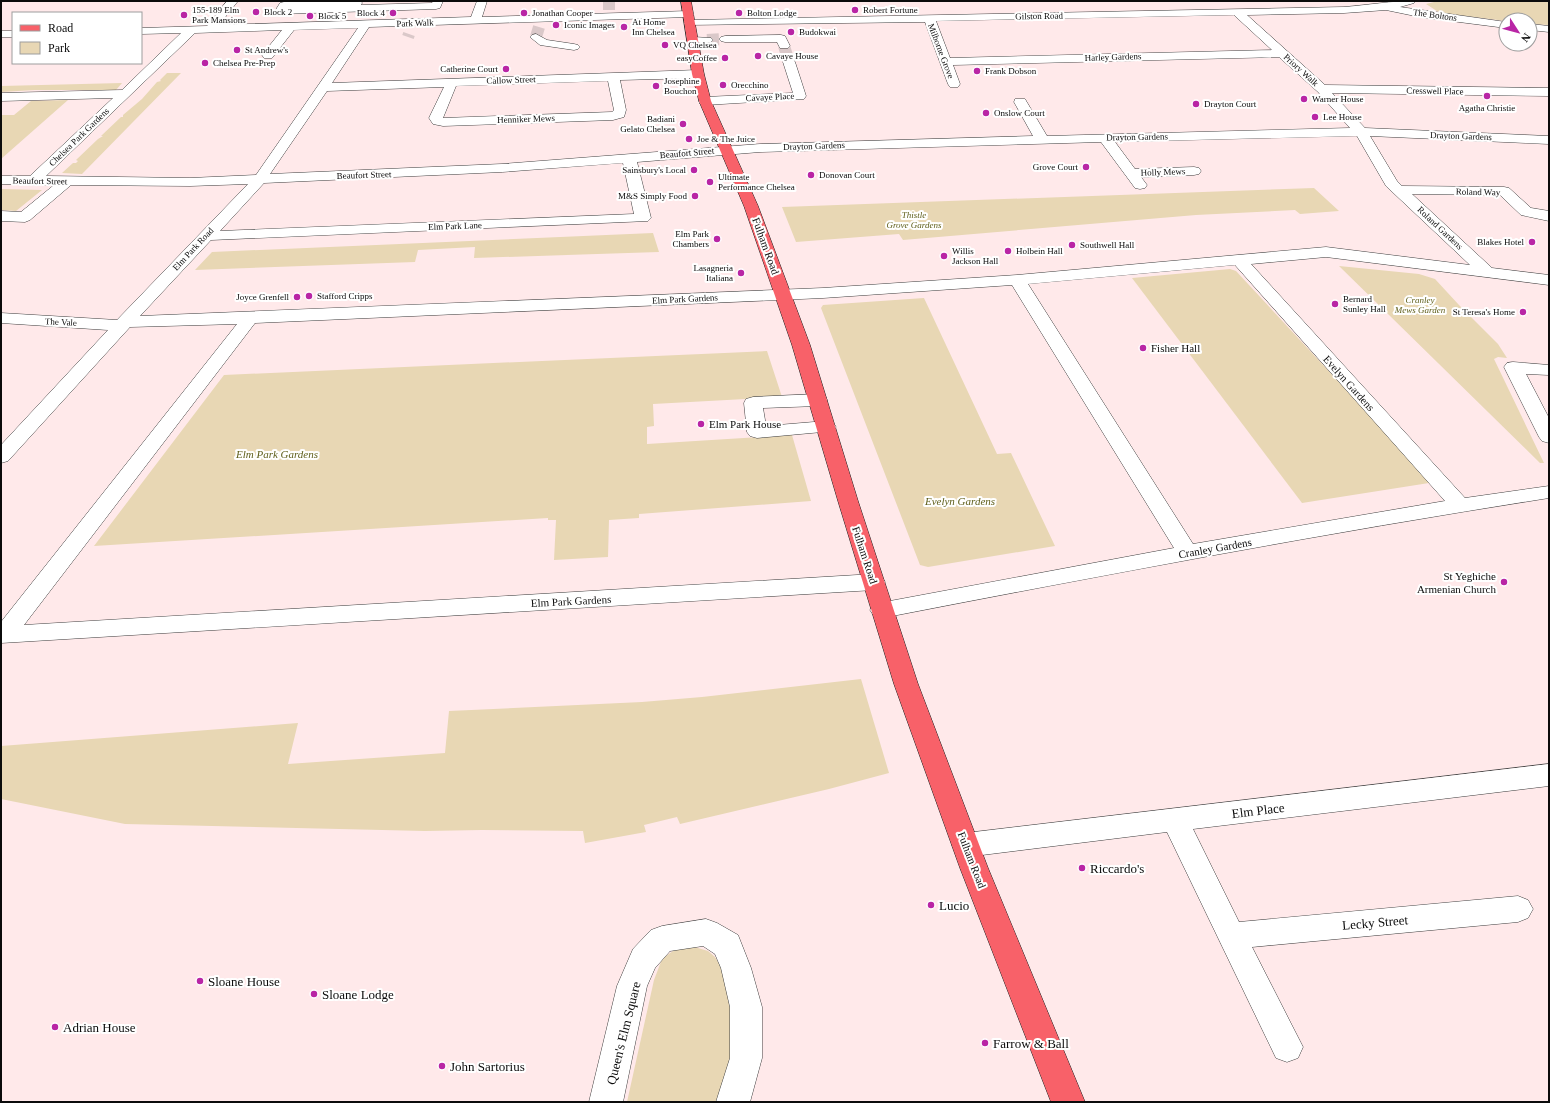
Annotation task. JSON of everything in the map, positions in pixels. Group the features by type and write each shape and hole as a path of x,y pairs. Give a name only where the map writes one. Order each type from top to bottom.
{"main road":[{"name":"Fulham Road","path":"686,1 698,74 705,101 751,206 801,345 906,684 966,845 1068,1102"}],"street":[{"path":"210,29 233,1"},
{"path":"412,1 356,6 280,11 284,5 356,6 436,6 438,1"},
{"path":"475,21 482,1"},
{"path":"1373,1 1387,7"},
{"name":"The Boltons","path":"1387,7 1410,1"},
{"path":"346,25 356,6"},
{"name":"Gilston Road","path":"690,19 929,18 1344,10 1387,7"},
{"name":"The Boltons","path":"1387,7 1420,14 1498,24"},
{"name":"Priory Walk","path":"1237,12 1322,89 1361,132"},
{"name":"Park Walk","path":"142,31 475,21 538,27 609,14 690,19"},
{"name":"Milborne Grove","path":"929,18 954,84"},
{"path":"408,34 413,23"},
{"name":"Elm Park Road","path":"1,457 123,324 260,179 365,25"},
{"path":"268,54 290,27"},
{"path":"538,27 544,43 574,47"},
{"path":"1538,28 1549,29"},
{"name":"Chelsea Park Gardens","path":"33,181 191,30"},
{"path":"1,34 12,34"},
{"path":"725,39 781,38 784,46"},
{"path":"692,40 707,40"},
{"name":"Harley Gardens","path":"945,62 1282,53"},
{"name":"Cavaye Place","path":"705,101 800,96 789,62"},
{"name":"Callow Street","path":"323,86 698,74"},
{"name":"Henniker Mews","path":"452,82 436,118 438,121 613,116 619,114 620,110 613,77"},
{"name":"Cresswell Place","path":"1322,89 1549,92"},
{"name":"Chelsea Park Gardens","path":"1,97 125,94"},
{"path":"1020,102 1042,139"},
{"name":"Drayton Gardens","path":"726,150 930,137 1042,139 1361,132 1549,140"},
{"name":"Roland Gardens","path":"1361,132 1390,181 1487,272"},
{"name":"Holly Mews","path":"1105,138 1141,185"},
{"name":"Beaufort Street","path":"1,180 175,182 409,173 629,159 726,150"},
{"name":"Elm Park Lane","path":"206,236 643,218 629,159"},
{"name":"Holly Mews","path":"1132,173 1194,171"},
{"path":"1,216 25,217 67,181"},
{"name":"Roland Way","path":"1399,190 1504,192 1526,212 1549,216"},
{"path":"783,294 1017,280 1326,252 1549,280"},
{"name":"Evelyn Gardens","path":"1238,260 1460,505"},
{"path":"1017,280 1188,553"},
{"name":"Elm Park Gardens","path":"123,324 783,294"},
{"name":"The Vale","path":"1,318 123,324"},
{"name":"Elm Park Gardens","path":"3,635 250,318"},
{"path":"1549,370 1513,367 1549,437"},
{"path":"818,400 753,403 757,432 826,427"},
{"name":"Cranley Gardens","path":"882,610 1188,553 1460,505 1549,492"},
{"name":"Elm Park Gardens","path":"3,635 874,582"},
{"name":"Elm Place","path":"966,845 1549,776"},
{"path":"1175,820 1287,1047"},
{"name":"Lecky Street","path":"1231,936 1518,909"},
{"name":"Queen's Elm Square","path":"606,1102 632,986 644,959 662,939 706,932 727,945 736,968 746,1007 746,1058 733,1102"}],"green space":[{"path":"1438,1 1549,1 1549,25 1538,24 1538,12 1498,12 1498,20 1440,13 1426,4"},
{"path":"167,73 181,73 82,174 62,173 73,163 76,163 78,161 76,160 142,99 157,82 161,81 160,80"},
{"path":"122,83 116,90 35,90 1,92 1,86"},
{"path":"68,100 1,159 1,115 14,115 31,101"},
{"name":"Thistle Grove Gardens","path":"1314,188 1339,211 1300,214 1295,210 1196,215 903,240 899,234 796,242 782,207"},
{"path":"1,189 42,190 16,211 1,210"},
{"path":"653,233 659,252 474,258 475,247 418,250 415,262 195,270 212,252"},
{"name":"Cranley Mews Garden","path":"1339,266 1419,274 1435,279 1498,344 1507,358 1498,357 1494,359 1544,463 1540,463"},
{"path":"1230,269 1236,271 1430,480 1429,483 1302,503 1132,278"},
{"name":"Evelyn Gardens","path":"924,298 997,454 1011,453 1055,546 928,567 920,565 821,308 823,305"},
{"name":"Elm Park Gardens","path":"767,351 782,397 653,404 654,426 647,427 647,444 792,435 811,501 639,514 639,518 609,520 608,557 554,560 556,520 548,520 548,518 94,546 224,375"},
{"path":"861,679 889,773 829,789 680,824 677,817 644,825 646,832 585,843 583,831 425,831 125,824 1,799 1,746 298,723 288,764 445,753 449,711 642,702 702,697"},
{"path":"688,945 708,951 715,957 722,968 729,988 734,1052 718,1102 627,1102 654,980 662,959 677,948"}],"tunnel":[{"path":"609,2 609,10"},
{"path":"536,37 539,27"},
{"path":"707,40 725,39"},
{"path":"784,46 789,62"}],"place":[{"name":"Robert Fortune","path":"855,10"},
{"name":"Block 2","path":"256,12"},
{"name":"Block 4","path":"393,13"},
{"name":"Jonathan Cooper","path":"524,13"},
{"name":"Bolton Lodge","path":"739,13"},
{"name":"155-189 Elm Park Mansions","path":"184,15"},
{"name":"Block 5","path":"310,16"},
{"name":"Iconic Images","path":"556,25"},
{"name":"At Home Inn Chelsea","path":"624,27"},
{"name":"Budokwai","path":"791,32"},
{"name":"VQ Chelsea","path":"665,45"},
{"name":"St Andrew's","path":"237,50"},
{"name":"Cavaye House","path":"758,56"},
{"name":"easyCoffee","path":"725,58"},
{"name":"Chelsea Pre-Prep","path":"205,63"},
{"name":"Catherine Court","path":"506,69"},
{"name":"Frank Dobson","path":"977,71"},
{"name":"Orecchino","path":"723,85"},
{"name":"Josephine Bouchon","path":"656,86"},
{"name":"Agatha Christie","path":"1487,96"},
{"name":"Warner House","path":"1304,99"},
{"name":"Drayton Court","path":"1196,104"},
{"name":"Onslow Court","path":"986,113"},
{"name":"Lee House","path":"1315,117"},
{"name":"Badiani Gelato Chelsea","path":"683,124"},
{"name":"Joe & The Juice","path":"689,139"},
{"name":"Grove Court","path":"1086,167"},
{"name":"Sainsbury's Local","path":"694,170"},
{"name":"Donovan Court","path":"811,175"},
{"name":"Ultimate Performance Chelsea","path":"710,182"},
{"name":"M&S Simply Food","path":"695,196"},
{"name":"Elm Park Chambers","path":"717,239"},
{"name":"Blakes Hotel","path":"1532,242"},
{"name":"Southwell Hall","path":"1072,245"},
{"name":"Holbein Hall","path":"1008,251"},
{"name":"Willis Jackson Hall","path":"944,256"},
{"name":"Lasagneria Italiana","path":"741,273"},
{"name":"Stafford Cripps","path":"309,296"},
{"name":"Joyce Grenfell","path":"297,297"},
{"name":"Bernard Sunley Hall","path":"1335,304"},
{"name":"St Teresa's Home","path":"1523,312"},
{"name":"Fisher Hall","path":"1143,348"},
{"name":"Elm Park House","path":"701,424"},
{"name":"St Yeghiche Armenian Church","path":"1504,582"},
{"name":"Riccardo's","path":"1082,868"},
{"name":"Lucio","path":"931,905"},
{"name":"Sloane House","path":"200,981"},
{"name":"Sloane Lodge","path":"314,994"},
{"name":"Adrian House","path":"55,1027"},
{"name":"Farrow & Ball","path":"985,1043"},
{"name":"John Sartorius","path":"442,1066"}]}
